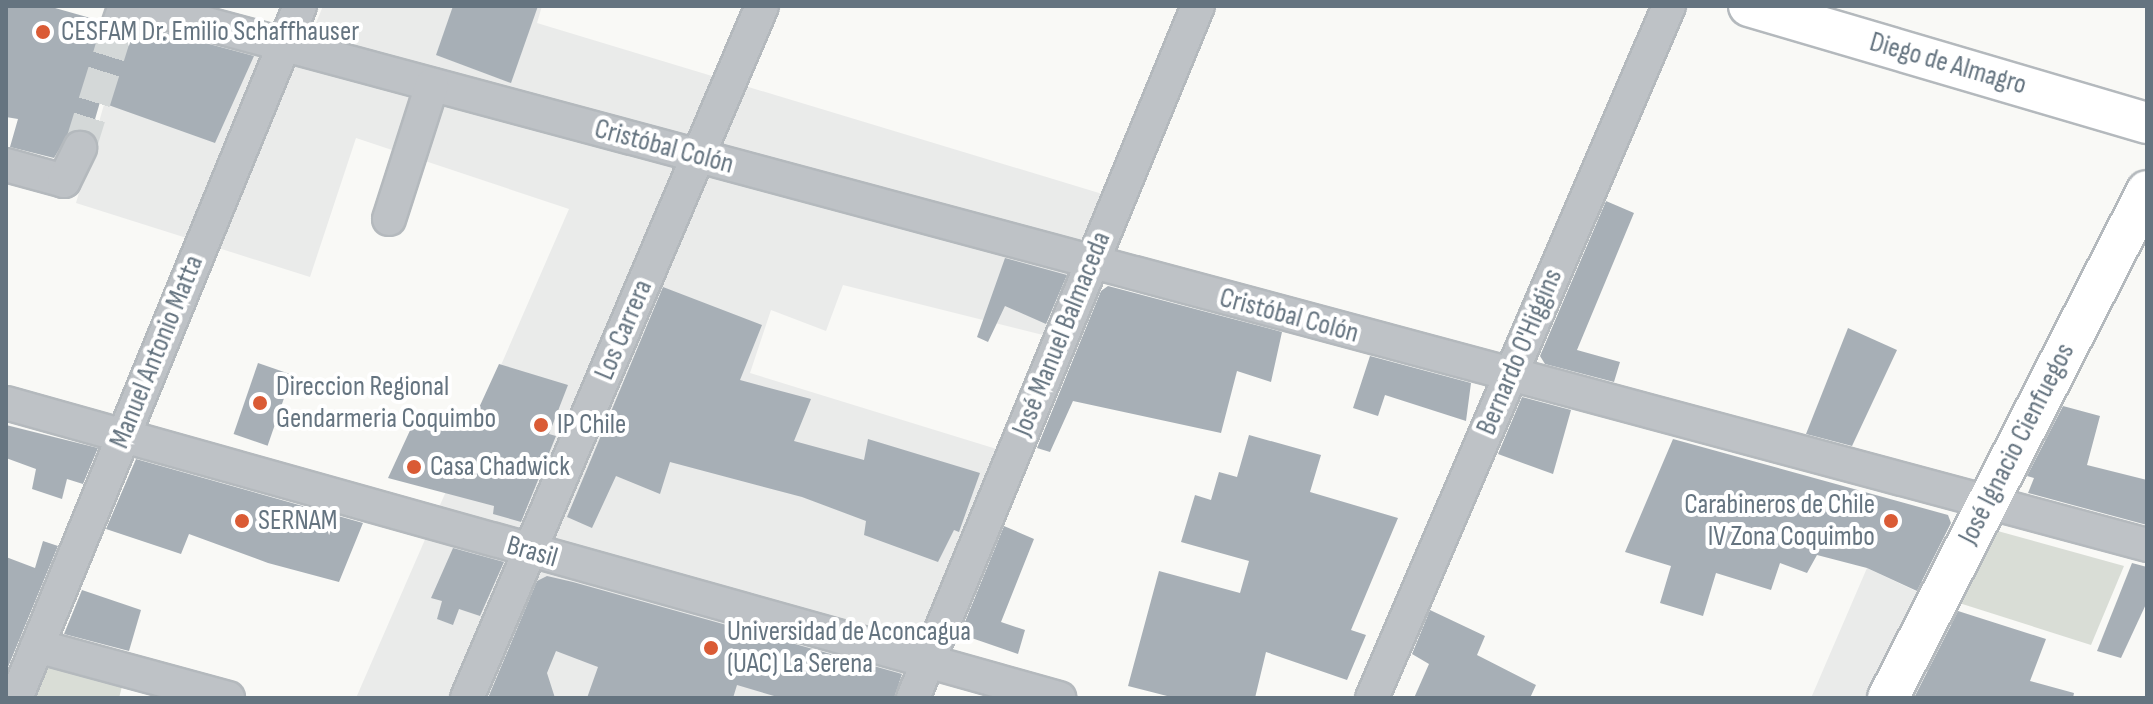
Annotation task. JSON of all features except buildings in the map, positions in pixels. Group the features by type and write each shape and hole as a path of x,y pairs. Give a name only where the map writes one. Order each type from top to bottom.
{"main road":[{"name":"Diego de Almagro","path":"1749,6 1842,19 2143,119"},
{"name":"José Ignacio Cienfuegos","path":"1888,698 2147,191"}],"street":[{"name":"Manuel Antonio Matta","path":"16,698 300,6"},
{"name":"Los Carrera","path":"467,698 762,6"},
{"name":"José Manuel Balmaceda","path":"924,686 1091,262 1198,6"},
{"name":"Bernardo O'Higgins","path":"1372,698 1669,6"},
{"name":"Cristóbal Colón","path":"128,12 284,45 2147,545"},
{"path":"389,219 432,85"},
{"path":"6,165 64,181 80,148"},
{"name":"Brasil","path":"6,403 530,551 924,686 968,685 1042,696"},
{"path":"37,646 228,698"}],"shaded area":[{"path":"132,6 302,57 323,6 542,6 537,23 1109,196 1047,336 843,285 826,331 771,310 750,373 1003,451 900,698 356,698 569,209 356,138 310,277 76,203"},
{"path":"1994,530 2124,566 2091,645 1956,602"},
{"path":"1867,568 1924,595 1895,653 1999,688 1994,698 1811,698"},
{"path":"44,652 125,675 119,698 25,698"}],"tunnel":[{"path":"80,148 119,23"}],"place":[{"name":"CESFAM Dr. Emilio Schaffhauser","path":"43,32"},
{"name":"Direccion Regional Gendarmeria Coquimbo","path":"260,403"},
{"name":"IP Chile","path":"541,425"},
{"name":"Casa Chadwick","path":"414,467"},
{"name":"SERNAM","path":"242,521"},
{"name":"Carabineros de Chile IV Zona Coquimbo","path":"1891,521"},
{"name":"Universidad de Aconcagua (UAC) La Serena","path":"711,648"}]}
